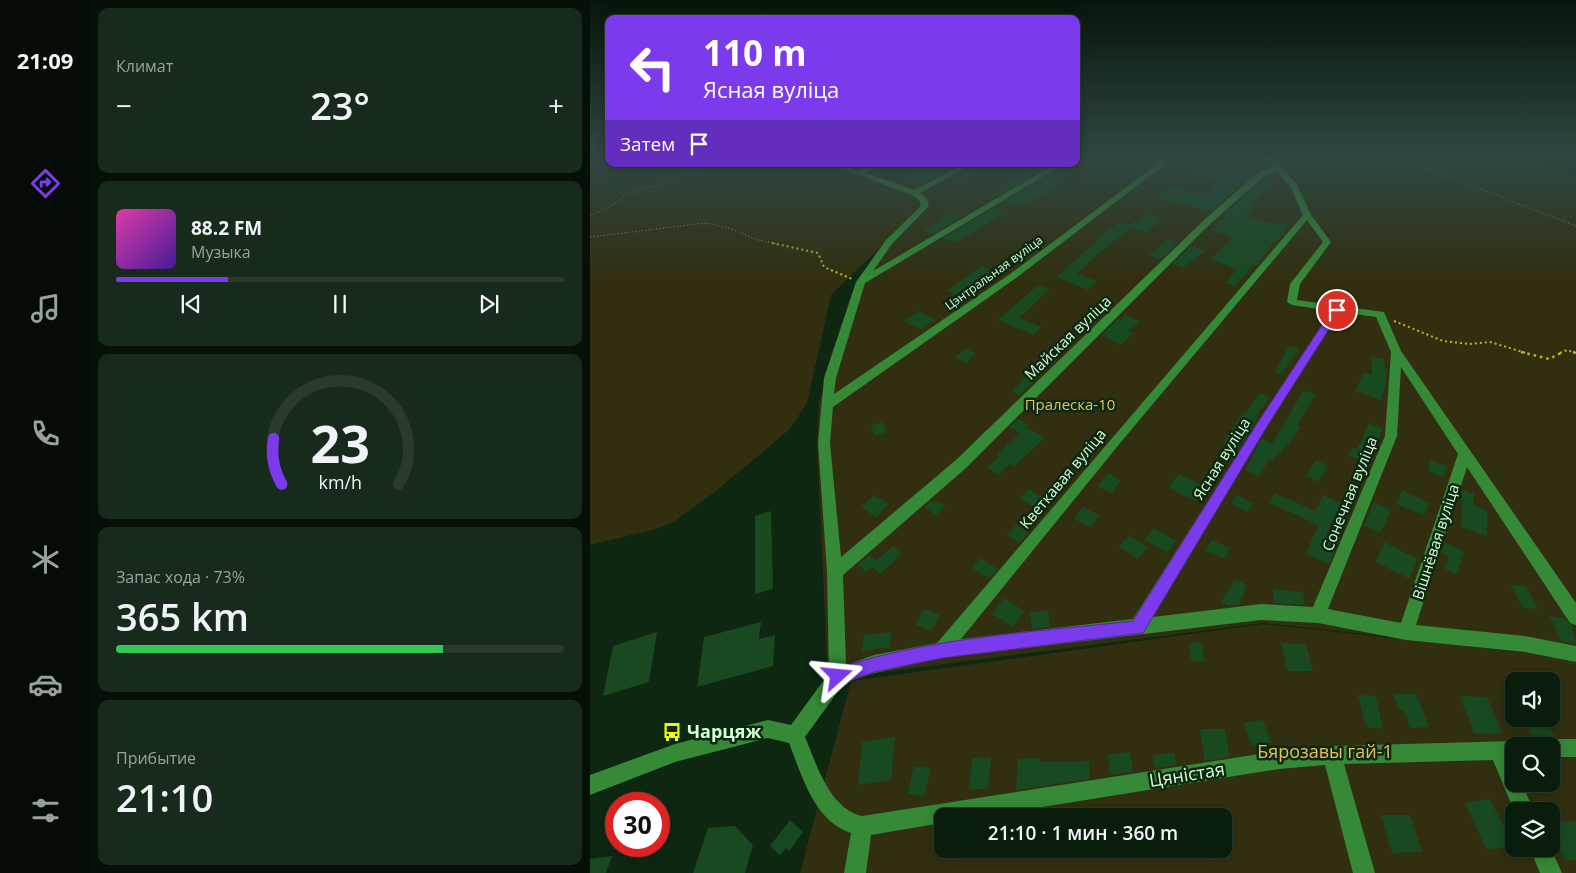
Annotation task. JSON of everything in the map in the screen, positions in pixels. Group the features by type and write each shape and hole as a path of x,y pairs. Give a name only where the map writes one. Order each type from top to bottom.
{"street":[{"path":"838,676 835,572 824,443 830,378 861,282 889,242 925,206 919,197"},
{"path":"861,282 1005,197"},
{"name":"Цэнтральная вуліца","path":"826,406 1012,276 1118,197"},
{"name":"Майская вуліца","path":"835,572 961,464 1207,222 1236,197"},
{"path":"1298,197 1307,215 1327,242 1295,284 1292,302 1380,315 1396,352 1576,617"},
{"name":"Кветкавая вуліца","path":"942,650 1117,439 1307,215"},
{"name":"Ясная вуліца","path":"1137,628 1262,425 1337,310"},
{"name":"Сонечная вуліца","path":"1318,615 1391,436 1396,352"},
{"name":"Вішнёвая вуліца","path":"1406,632 1465,453"},
{"path":"795,735 838,676 874,664 942,650 1261,612 1318,615 1406,632 1525,644 1576,654"},
{"path":"590,785 675,753 768,729 795,735"},
{"path":"795,735 820,790 834,813 847,822 862,826 855,873"},
{"path":"1560,748 1576,748"},
{"name":"Цяністая","path":"862,826 1279,760 1332,755 1505,750"},
{"path":"1332,755 1364,873"},
{"path":"1544,857 1551,873"}],"path":[{"path":"590,216 616,203 623,197"},
{"path":"1500,197 1576,226"},
{"path":"590,237 706,223 729,228 758,240 818,253 824,267 861,282"},
{"path":"1380,315 1443,340 1469,344 1490,342 1549,359 1567,350 1576,353"}],"green space":[{"name":"Пралеска-10","path":"590,197 1576,197 1576,657 1263,623 828,679 817,444 819,403 856,284 911,217 831,295 807,403 789,430 716,491 675,521 656,529 590,545"},
{"name":"Бярозавы гай-1","path":"1263,624 1576,658 1576,873 800,873 851,681"}],"building":[{"path":"1012,197 1040,197 1026,205 1019,203 1016,205 1005,201"},
{"path":"1155,197 1228,197 1211,211"},
{"path":"1244,197 1259,197 1251,205 1255,206 1246,216 1275,224 1277,221 1290,224 1278,241 1275,241 1256,266 1253,265 1235,287 1225,283 1236,270 1211,259 1233,237 1212,231 1227,216 1223,215"},
{"path":"997,206 1002,214 955,243 943,238"},
{"path":"950,214 961,217 932,234 923,231"},
{"path":"1148,214 1163,219 1146,232 1131,228 1093,258 1077,274 1097,281 1088,290 1056,277 1099,239 1097,239 1118,223 1127,226"},
{"path":"1167,239 1178,242 1160,260 1149,256"},
{"path":"1191,246 1205,250 1184,268 1172,264"},
{"path":"981,266 995,271 960,297 947,291"},
{"path":"1038,285 1050,289 1019,318 1042,327 1033,335 998,320"},
{"path":"1096,310 1105,313 1090,328 1081,324"},
{"path":"919,311 936,319 921,330 904,321"},
{"path":"1126,315 1140,321 1128,331 1133,334 1120,345 1103,336 1105,334 1103,333 1118,319 1121,320"},
{"path":"1289,346 1299,349 1281,375 1275,372"},
{"path":"965,349 976,353 966,363 955,358"},
{"path":"1371,356 1384,359 1387,381 1381,400 1355,391 1364,372 1372,375"},
{"path":"1036,363 1048,368 1019,396 1013,391"},
{"path":"1303,391 1316,394 1297,425 1301,427 1295,436 1272,461 1269,459 1259,477 1245,470 1262,438 1272,444"},
{"path":"1260,393 1270,398 1255,417 1258,418 1238,450 1223,442 1244,412 1246,413"},
{"path":"1018,419 1029,425 1026,427 1045,437 1014,467 1009,464 999,475 987,468 998,457 996,456 1020,433 1009,427"},
{"path":"883,422 887,432 874,436 871,425"},
{"path":"1369,423 1383,429 1365,463 1348,455 1353,447 1357,449"},
{"path":"1316,460 1328,466 1318,482 1306,476"},
{"path":"1431,460 1447,466 1444,477 1428,471"},
{"path":"1108,473 1121,480 1111,493 1097,486"},
{"path":"1179,474 1204,486 1195,501 1169,488"},
{"path":"1028,489 1042,497 1034,507 1020,499"},
{"path":"1402,490 1429,503 1424,515 1396,504"},
{"path":"1462,490 1474,494 1473,505 1487,510 1487,536 1461,527"},
{"path":"1275,493 1315,511 1323,495 1350,507 1345,520 1335,515 1326,535 1339,541 1329,564 1306,554 1318,525 1270,503"},
{"path":"874,495 889,504 876,517 861,507"},
{"path":"1236,495 1253,503 1248,512 1231,504"},
{"path":"936,500 945,506 936,515 924,507 931,501 934,503"},
{"path":"1374,502 1391,510 1381,533 1364,526"},
{"path":"1083,507 1099,515 1091,527 1074,519"},
{"path":"771,511 773,589 755,594 755,516"},
{"path":"1016,525 1029,532 1020,543 1007,535"},
{"path":"1154,528 1176,541 1167,553 1145,540"},
{"path":"1129,535 1147,547 1138,559 1119,547"},
{"path":"1211,540 1230,548 1225,559 1206,551"},
{"path":"1384,542 1417,559 1410,579 1376,562"},
{"path":"1445,542 1464,551 1457,575 1444,568 1449,557 1441,553"},
{"path":"893,546 902,554 880,574 872,567 866,572 858,565 869,555 876,561"},
{"path":"980,558 998,569 989,579 972,568"},
{"path":"1235,579 1247,585 1239,605 1228,606 1221,602"},
{"path":"1511,585 1526,586 1538,609 1523,608"},
{"path":"1273,589 1303,592 1305,605 1274,603"},
{"path":"1004,598 1024,611 1013,627 992,614"},
{"path":"924,609 940,615 931,631 915,625"},
{"path":"1048,610 1050,627 1032,629 1030,613"},
{"path":"1550,616 1564,618 1571,625 1576,644 1560,641"},
{"path":"761,622 759,639 775,635 773,666 697,687 704,637"},
{"path":"657,632 649,682 603,696 613,646"},
{"path":"891,632 890,647 862,651 864,635"},
{"path":"1202,642 1205,662 1191,661 1189,643"},
{"path":"1281,643 1306,644 1313,671 1287,671"},
{"path":"1393,694 1416,694 1429,727 1410,728 1404,710 1399,710"},
{"path":"1358,695 1376,696 1383,729 1366,727"},
{"path":"1460,696 1487,697 1503,734 1474,733"},
{"path":"1263,720 1271,743 1251,746 1244,723"},
{"path":"1529,727 1550,727 1554,736 1532,735"},
{"path":"1200,729 1225,729 1230,757 1205,761"},
{"path":"895,737 891,780 858,785 862,742"},
{"path":"1130,752 1133,772 1110,775 1108,754"},
{"path":"1174,753 1176,765 1155,768 1153,755"},
{"path":"991,757 988,789 969,789 972,758"},
{"path":"1039,758 1039,762 1089,761 1090,779 1016,790 1018,759"},
{"path":"914,766 931,768 924,796 907,794"},
{"path":"1490,799 1505,828 1505,847 1487,850 1465,803"},
{"path":"1381,815 1410,815 1422,852 1392,853"},
{"path":"790,820 803,832 789,851 786,848 780,855 770,846"},
{"path":"1576,821 1576,860 1565,860 1560,850 1560,822"},
{"path":"735,826 753,845 745,873 693,873 708,828"},
{"path":"612,857 606,873 590,873 590,859"}],"place":[{"name":"Чарцяж","path":"672,732"}],"route":[{"path":"838,676 874,664 942,650 1137,628 1262,425 1337,310"}]}
